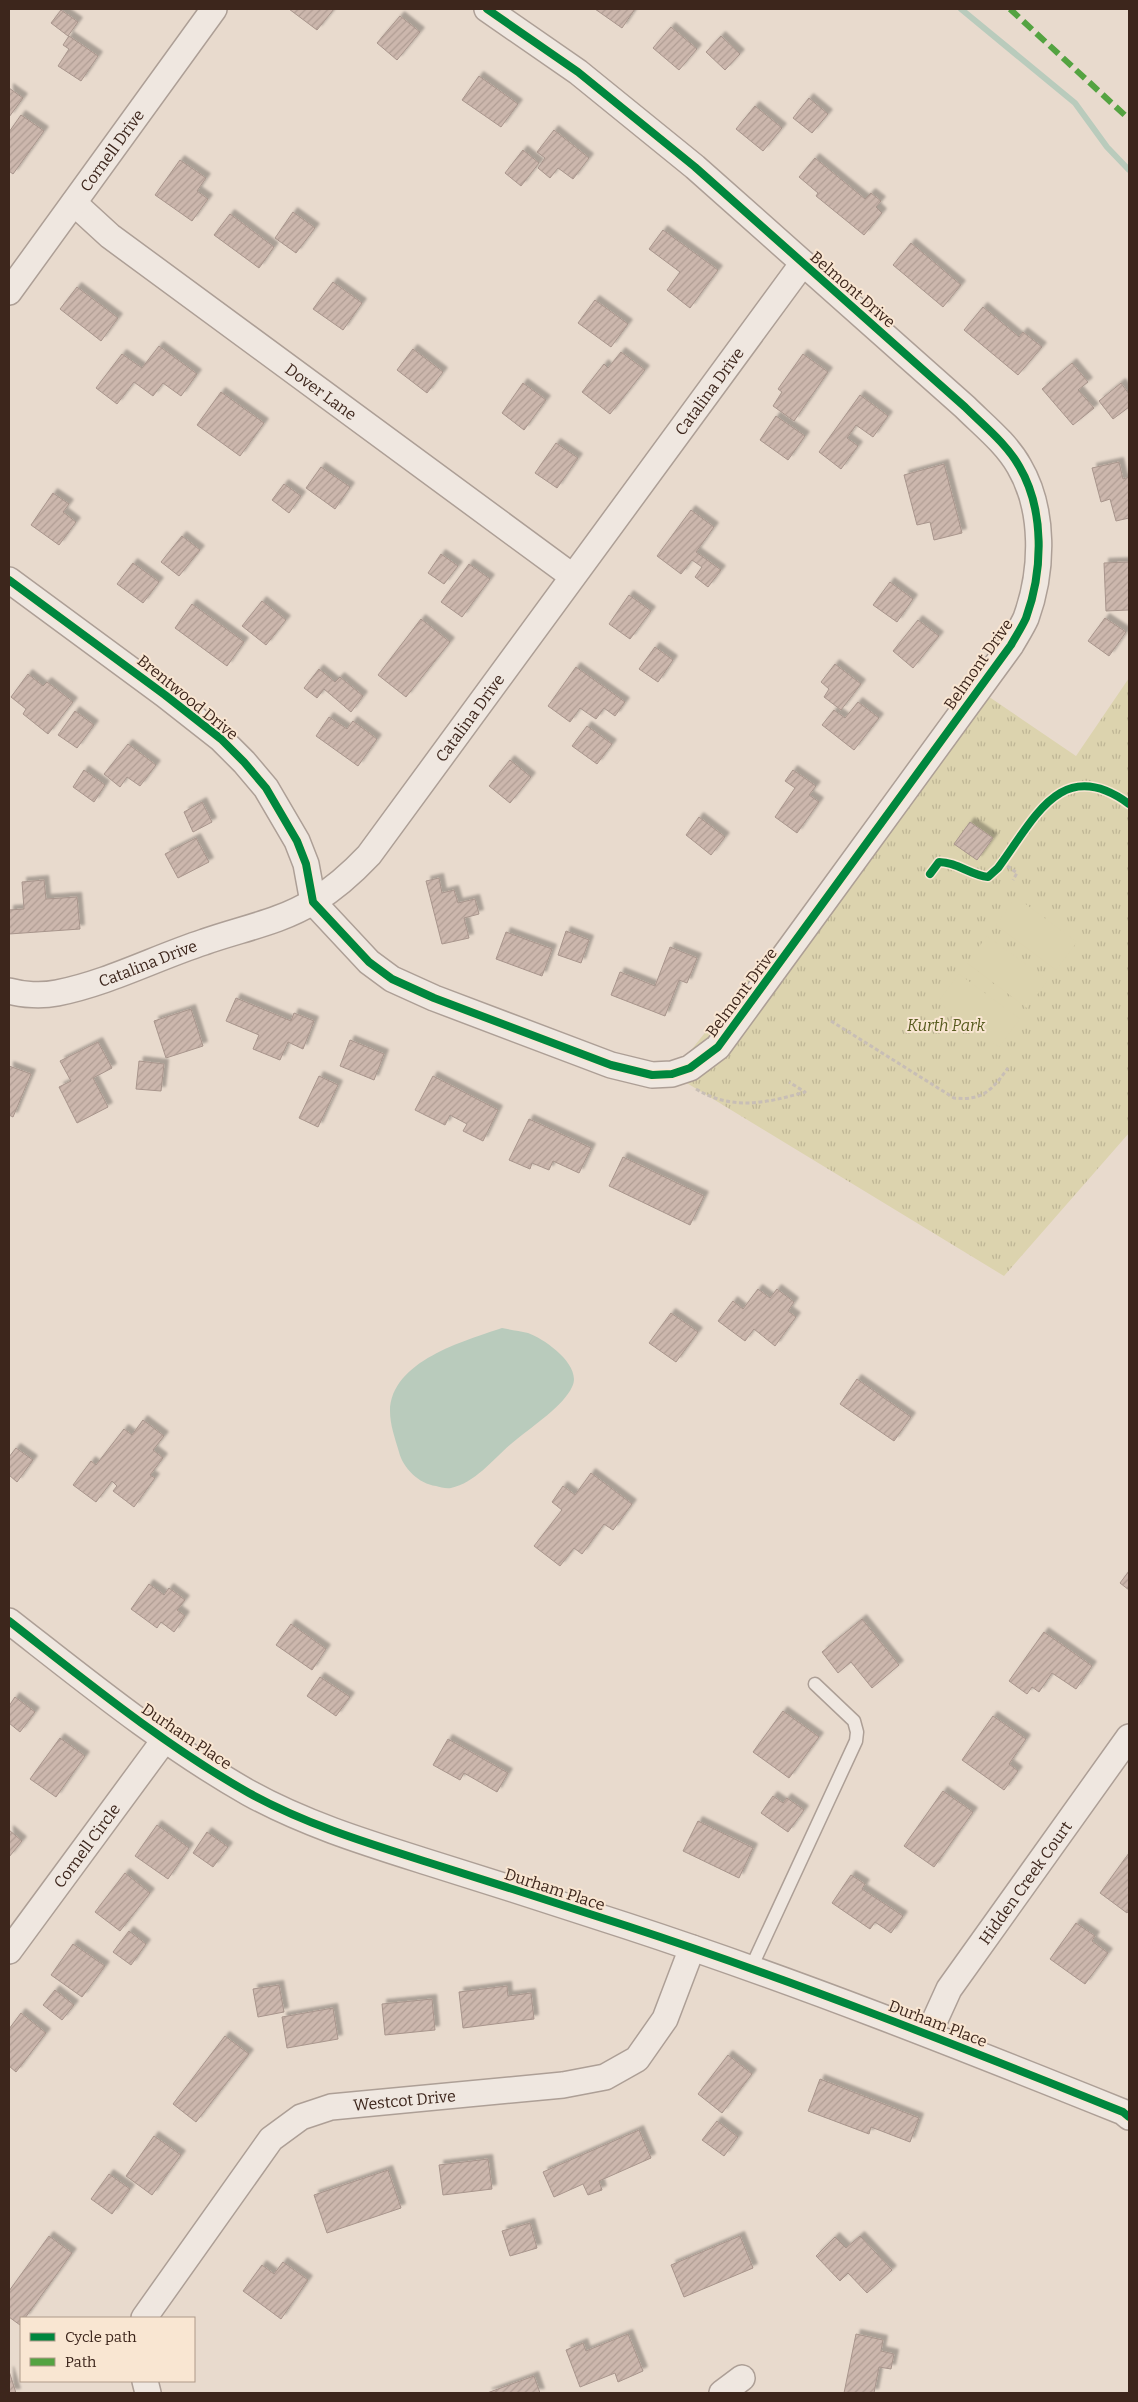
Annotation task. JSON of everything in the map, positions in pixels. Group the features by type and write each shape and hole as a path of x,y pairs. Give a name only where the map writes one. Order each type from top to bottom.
{"street":[{"name":"Cornell Drive","path":"9,292 214,9"},
{"name":"Belmont Drive","path":"313,902 369,962 392,979 434,998 611,1065 652,1075 672,1074 690,1068 704,1059 718,1046 737,1024 1011,645 1025,619 1034,589 1039,557 1038,527 1032,497 1019,466 995,436 965,407 694,166 611,98 487,9"},
{"name":"Dover Lane","path":"74,202 110,236 572,576"},
{"name":"Catalina Drive","path":"9,990 20,994 55,994 80,988 204,942 277,919 313,902 351,874 368,855 803,263"},
{"name":"Brentwood Drive","path":"9,580 165,695 221,739 244,762 266,788 297,841 306,864 313,902"},
{"name":"Durham Place","path":"9,1621 165,1739 250,1794 319,1825 751,1968 929,2033 1123,2112 1129,2117"},
{"name":"Hidden Creek Court","path":"929,2033 949,1989 1129,1737"},
{"name":"Cornell Circle","path":"9,1951 165,1739"},
{"name":"Westcot Drive","path":"145,2317 272,2139 301,2117 331,2107 563,2085 605,2077 637,2059 665,2019 692,1948"},
{"path":"722,2393 742,2378"}],"lane":[{"path":"751,1968 856,1741 857,1732 854,1721 815,1684"}],"path":[{"path":"1032,821 1041,814 1045,805"},
{"path":"1002,862 1017,873 1013,880"},
{"path":"831,1021 954,1098 966,1099 981,1096 995,1086 1008,1068"},
{"path":"672,1074 705,1094 728,1102 746,1104 764,1103 805,1092 789,1082"}],"green space":[{"name":"Kurth Park","path":"1129,678 1129,1133 1004,1276 672,1074 979,690 1076,756"},
{"path":"1016,897 1077,942 1056,970 996,925"},
{"path":"987,936 1048,980 1027,1008 967,963"},
{"path":"959,974 1020,1019 999,1047 938,1002"}],"shaded area":[{"path":"502,1328 528,1333 552,1347 567,1362 572,1371 574,1379 572,1387 555,1408 470,1480 461,1485 443,1488 430,1485 418,1479 404,1464 393,1432 390,1411 394,1394 403,1379 416,1366 432,1356 469,1339"}],"building":[{"path":"289,9 334,9 317,30"},
{"path":"595,9 635,9 622,28"},
{"path":"61,10 78,22 68,36 51,23"},
{"path":"400,16 420,32 397,60 377,43"},
{"path":"671,27 697,49 679,70 653,48"},
{"path":"69,36 98,56 81,81 58,66 69,49 63,45"},
{"path":"721,36 740,54 725,70 706,52"},
{"path":"479,76 518,104 501,127 462,100"},
{"path":"9,88 23,98 9,117"},
{"path":"809,98 828,114 812,133 793,118"},
{"path":"755,106 782,128 763,151 736,129"},
{"path":"21,115 44,131 13,174 9,171 9,132"},
{"path":"554,130 589,158 573,179 558,168 550,178 538,168 545,158 537,152"},
{"path":"523,150 539,163 521,186 505,173"},
{"path":"815,158 865,199 871,193 881,201 876,207 882,213 864,235 816,196 818,193 799,177"},
{"path":"180,160 206,178 197,191 208,199 192,221 155,195"},
{"path":"293,212 315,228 296,253 275,238"},
{"path":"230,214 274,247 259,268 214,235"},
{"path":"663,230 718,270 690,308 667,290 680,272 649,249"},
{"path":"911,243 961,285 943,307 893,265"},
{"path":"333,282 362,303 343,330 313,309"},
{"path":"77,287 118,318 101,341 60,309"},
{"path":"595,300 628,324 611,347 578,323"},
{"path":"983,307 1019,337 1023,332 1042,347 1018,375 964,330"},
{"path":"159,346 197,374 181,396 163,383 153,396 134,382 117,404 96,388 122,354 142,368"},
{"path":"413,349 443,372 427,393 397,370"},
{"path":"621,352 645,370 610,414 582,392 604,364 608,368"},
{"path":"803,354 828,372 794,421 773,406 782,392 778,389"},
{"path":"1072,363 1088,382 1078,390 1094,408 1073,425 1042,389"},
{"path":"523,383 546,400 524,430 502,413"},
{"path":"1121,383 1129,394 1129,407 1113,419 1099,401"},
{"path":"221,392 264,423 240,456 197,425"},
{"path":"860,395 888,416 873,437 856,425 847,438 858,446 841,469 819,452"},
{"path":"776,416 805,436 788,460 760,440"},
{"path":"556,443 578,458 557,488 535,473"},
{"path":"1119,462 1123,479 1129,477 1129,518 1116,521 1110,499 1101,502 1092,468"},
{"path":"944,464 962,533 934,540 930,522 917,525 904,475"},
{"path":"321,467 350,487 335,509 306,488"},
{"path":"284,484 301,496 289,513 272,500"},
{"path":"53,493 69,504 63,512 76,522 59,545 31,525"},
{"path":"691,510 714,527 696,552 721,570 708,587 695,577 702,567 692,560 681,574 657,556"},
{"path":"182,536 200,550 179,576 161,562"},
{"path":"441,554 458,566 444,584 428,573"},
{"path":"1129,562 1129,610 1106,611 1104,563"},
{"path":"133,563 159,582 143,603 117,584"},
{"path":"469,564 490,579 462,617 441,602"},
{"path":"890,582 913,599 897,622 873,605"},
{"path":"629,595 651,611 630,639 609,624"},
{"path":"262,601 286,620 266,645 242,626"},
{"path":"192,604 244,642 227,666 175,628"},
{"path":"1105,618 1126,632 1109,656 1088,641"},
{"path":"421,619 450,642 406,697 378,675"},
{"path":"918,620 939,636 913,668 893,651"},
{"path":"655,647 673,660 658,682 639,669"},
{"path":"835,664 861,684 841,710 824,697 829,689 821,682"},
{"path":"576,667 625,702 615,716 604,708 596,719 580,708 570,722 548,706"},
{"path":"319,669 335,682 340,677 363,696 351,712 324,689 317,698 304,688"},
{"path":"28,674 43,686 47,682 73,702 48,734 23,714 26,709 11,697"},
{"path":"858,702 879,718 854,750 822,725 834,710 845,718"},
{"path":"75,711 94,725 77,748 58,735"},
{"path":"329,717 347,729 353,721 377,739 358,766 316,736"},
{"path":"587,726 612,744 597,764 572,746"},
{"path":"128,744 156,765 140,786 127,777 120,787 104,774"},
{"path":"510,760 531,777 510,803 489,786"},
{"path":"84,770 105,785 94,802 73,787"},
{"path":"793,770 816,786 809,795 819,802 797,833 775,817 795,788 785,781"},
{"path":"202,802 212,822 193,832 184,812"},
{"path":"699,817 725,837 711,855 686,835"},
{"path":"970,822 993,838 977,860 954,844"},
{"path":"196,838 209,862 178,878 165,854"},
{"path":"439,878 442,893 454,890 458,903 475,899 479,914 464,918 469,938 442,944 426,881"},
{"path":"44,880 46,899 77,897 80,929 9,934 9,910 24,909 22,882"},
{"path":"566,931 589,940 581,963 558,955"},
{"path":"506,932 552,949 542,976 496,959"},
{"path":"670,947 697,958 687,983 679,980 665,1016 611,995 620,972 655,986"},
{"path":"236,998 291,1021 294,1013 314,1021 303,1049 288,1042 280,1060 253,1049 259,1035 226,1021"},
{"path":"191,1009 203,1046 166,1058 154,1021"},
{"path":"350,1040 384,1054 374,1080 340,1066"},
{"path":"98,1042 112,1068 93,1078 108,1107 77,1123 59,1087 71,1081 60,1061"},
{"path":"139,1061 164,1064 161,1091 136,1089"},
{"path":"9,1066 31,1074 13,1117 9,1115"},
{"path":"319,1076 338,1085 318,1127 299,1118"},
{"path":"433,1076 498,1110 483,1141 463,1131 467,1124 450,1115 445,1125 415,1110"},
{"path":"529,1119 591,1148 579,1173 553,1161 549,1170 532,1163 530,1169 509,1160"},
{"path":"623,1157 704,1196 690,1225 609,1186"},
{"path":"758,1289 770,1298 777,1289 794,1302 788,1311 796,1317 775,1346 754,1329 745,1341 718,1321 733,1301 743,1309"},
{"path":"671,1313 698,1332 676,1362 649,1343"},
{"path":"857,1379 911,1417 894,1441 840,1404"},
{"path":"143,1420 164,1436 153,1450 163,1458 150,1475 155,1478 134,1507 113,1491 117,1486 112,1481 96,1502 73,1485 91,1461 96,1465 124,1429 132,1435"},
{"path":"16,1448 33,1460 17,1482 9,1475 9,1457"},
{"path":"591,1473 632,1504 613,1530 604,1524 582,1554 574,1548 560,1566 534,1546 562,1510 552,1502 563,1486 575,1495"},
{"path":"1129,1571 1129,1590 1120,1583"},
{"path":"149,1584 164,1595 169,1588 185,1600 177,1610 185,1616 174,1632 161,1622 157,1628 131,1609"},
{"path":"862,1619 899,1665 872,1688 851,1662 838,1673 822,1652"},
{"path":"291,1624 326,1649 312,1670 276,1645"},
{"path":"1044,1632 1092,1666 1076,1689 1052,1673 1039,1692 1032,1687 1027,1694 1009,1681"},
{"path":"320,1677 350,1697 336,1716 307,1696"},
{"path":"15,1697 35,1712 20,1732 9,1723 9,1706"},
{"path":"783,1711 819,1737 789,1778 753,1752"},
{"path":"993,1716 1026,1739 1009,1764 1018,1771 1004,1790 962,1760"},
{"path":"60,1738 85,1756 56,1797 30,1779"},
{"path":"448,1739 508,1773 497,1792 464,1773 460,1780 433,1765"},
{"path":"943,1791 973,1812 934,1867 904,1846"},
{"path":"773,1796 783,1803 787,1798 804,1810 788,1832 761,1813"},
{"path":"698,1821 753,1848 739,1878 683,1851"},
{"path":"157,1825 189,1848 168,1879 135,1856"},
{"path":"9,1830 22,1841 9,1857"},
{"path":"207,1832 228,1847 213,1867 193,1853"},
{"path":"1129,1853 1129,1910 1127,1913 1100,1893"},
{"path":"125,1873 150,1893 120,1931 95,1912"},
{"path":"851,1875 865,1884 862,1889 903,1916 891,1933 875,1922 870,1929 832,1903"},
{"path":"1076,1923 1095,1936 1092,1941 1108,1953 1085,1984 1050,1959"},
{"path":"129,1931 146,1944 131,1965 113,1952"},
{"path":"73,1944 105,1966 82,1997 51,1975"},
{"path":"279,1985 284,2012 258,2017 253,1989"},
{"path":"507,1986 508,1996 531,1993 534,2019 463,2028 459,1992"},
{"path":"55,1990 74,2005 62,2020 43,2005"},
{"path":"432,1999 435,2030 385,2035 382,2004"},
{"path":"333,2008 338,2039 287,2048 282,2017"},
{"path":"21,2013 46,2033 16,2072 9,2066 9,2029"},
{"path":"225,2036 249,2054 196,2122 173,2104"},
{"path":"728,2055 752,2074 722,2113 698,2094"},
{"path":"820,2079 919,2118 910,2142 871,2127 869,2134 808,2111"},
{"path":"717,2121 738,2137 724,2156 702,2140"},
{"path":"639,2130 651,2158 599,2181 602,2190 588,2195 583,2184 554,2197 543,2172"},
{"path":"154,2136 181,2155 152,2195 126,2176"},
{"path":"488,2159 492,2189 443,2195 439,2165"},
{"path":"388,2170 401,2208 327,2233 314,2195"},
{"path":"109,2174 130,2189 112,2214 91,2199"},
{"path":"530,2223 537,2248 510,2256 502,2231"},
{"path":"49,2236 72,2253 26,2317 20,2317 20,2325 9,2317 9,2291"},
{"path":"740,2236 753,2268 684,2297 671,2265"},
{"path":"860,2236 892,2270 867,2293 848,2273 840,2281 816,2256 835,2237 846,2248"},
{"path":"283,2262 308,2280 281,2319 243,2291 262,2265 274,2274"},
{"path":"628,2334 643,2371 618,2382 615,2373 580,2387 566,2350 583,2343 586,2351"},
{"path":"856,2334 883,2340 881,2351 894,2354 891,2369 879,2367 874,2393 844,2393"},
{"path":"9,2371 16,2393 9,2393"},
{"path":"534,2376 540,2393 487,2393"}],"waterway":[{"path":"961,9 1075,103 1107,147 1129,170"}],"marked path":[{"path":"1010,9 1129,119"}],"cycle path":[{"path":"9,580 165,695 221,739 244,762 266,788 297,841 306,864 313,902 369,962 392,979 434,998 611,1065 652,1075 672,1074 690,1068 718,1047 1019,632 1026,618 1036,581 1039,541 1033,502 1027,483 1014,458 1001,442 965,407 695,167 578,72 487,9"},
{"path":"930,874 939,862 952,864 975,874 988,877 998,868 1037,813 1052,799 1067,790 1085,786 1105,790 1129,804"},
{"path":"9,1621 126,1712 186,1754 249,1793 292,1814 359,1840 627,1926 752,1969 1000,2063 1123,2112 1129,2117"}]}
